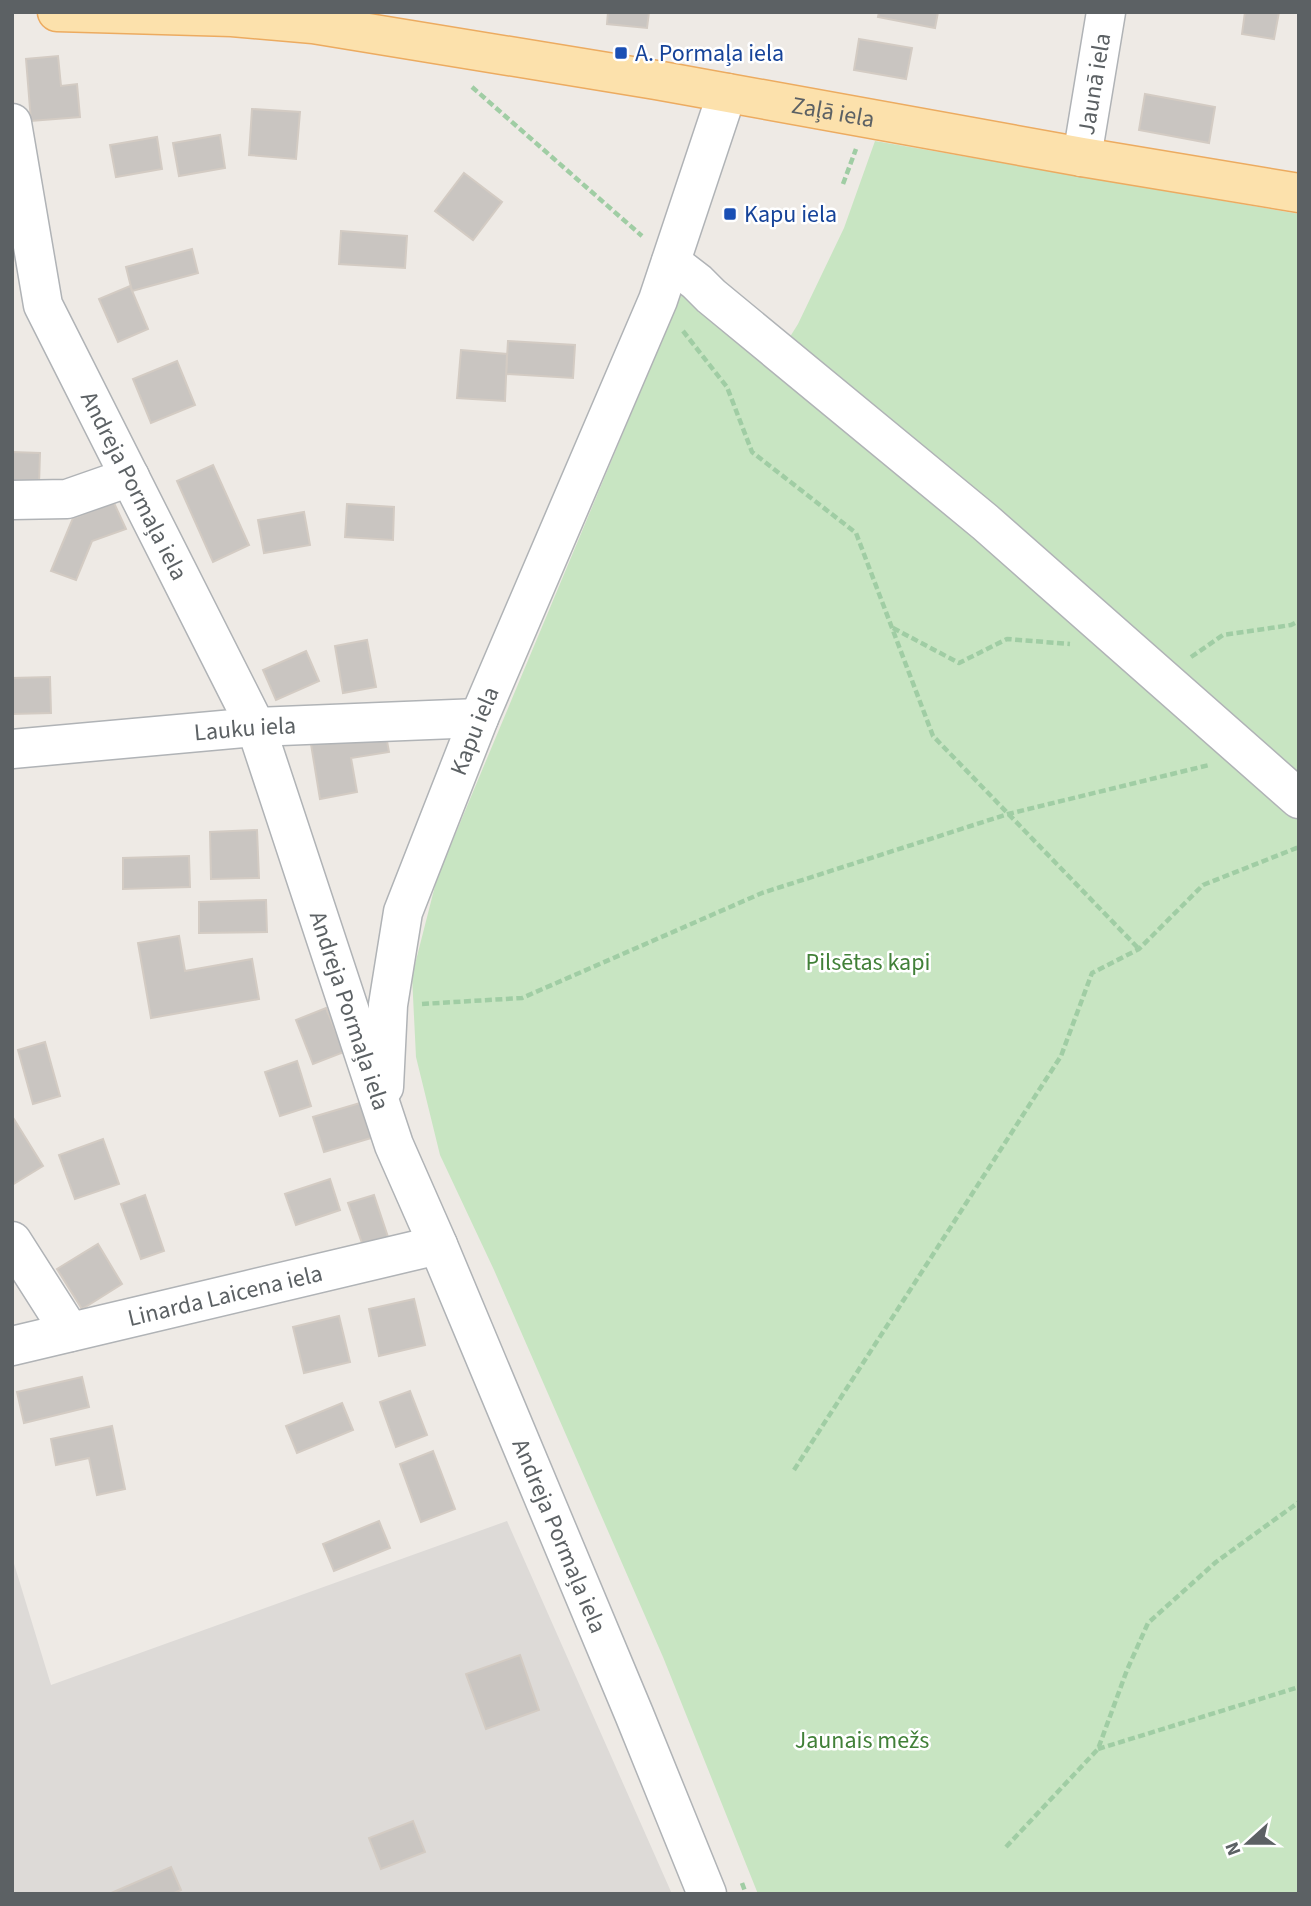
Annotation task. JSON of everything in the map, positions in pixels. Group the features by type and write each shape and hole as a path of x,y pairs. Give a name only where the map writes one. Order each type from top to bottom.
{"main road":[{"name":"Zaļā iela","path":"57,12 390,25 727,93 1299,193"}],"street":[{"name":"Jaunā iela","path":"1082,157 1105,12"},
{"name":"Kapu iela","path":"383,1110 387,1005 403,912 478,719 658,300 727,93"},
{"name":"Andreja Pormaļa iela","path":"12,123 43,305 256,727 394,1145 707,1894"},
{"path":"671,262 985,522 1299,799"},
{"path":"12,500 67,499 130,477"},
{"name":"Lauku iela","path":"12,749 256,727 478,719"},
{"path":"12,1241 70,1332"},
{"name":"Linarda Laicena iela","path":"12,1346 438,1245"}],"path":[{"path":"472,86 671,262"},
{"path":"843,184 856,148"},
{"path":"658,300 727,387 752,452 856,533 933,736 1139,949"},
{"path":"416,1004 522,998 762,893 1008,814 1250,755"},
{"path":"794,1469 1061,1056 1093,973 1139,949 1203,885 1299,847"},
{"path":"1006,1847 1098,1749 1148,1623 1216,1562 1299,1502"},
{"path":"1098,1749 1299,1687"}],"shaded area":[{"path":"507,1521 672,1894 12,1894 12,1557 51,1685"}],"green space":[{"name":"Pilsētas kapi","path":"875,141 1299,214 1299,1894 758,1894 663,1657 494,1270 440,1155 416,1057 412,976 437,878 682,292 773,364 798,324 844,228"}],"building":[{"path":"608,12 649,12 647,28 607,24"},
{"path":"879,12 938,12 935,28 878,17"},
{"path":"1245,12 1279,12 1274,39 1242,34"},
{"path":"859,39 912,48 906,79 854,70"},
{"path":"58,56 61,86 77,84 80,117 31,121 26,59"},
{"path":"1145,94 1215,107 1209,143 1139,130"},
{"path":"252,109 300,112 296,159 249,155"},
{"path":"220,135 225,168 179,176 173,143"},
{"path":"157,137 162,169 116,177 110,145"},
{"path":"464,173 502,202 473,240 435,211"},
{"path":"341,231 407,236 405,268 339,264"},
{"path":"192,249 198,273 132,291 126,267"},
{"path":"130,286 148,329 118,342 99,299"},
{"path":"508,341 575,345 573,378 506,374"},
{"path":"461,350 507,354 505,401 457,398"},
{"path":"177,361 195,405 151,423 133,379"},
{"path":"12,452 40,453 39,485 12,485"},
{"path":"213,465 249,545 213,562 177,481"},
{"path":"114,503 126,529 92,541 76,580 51,571 73,518"},
{"path":"347,504 394,507 393,540 345,537"},
{"path":"304,512 310,545 264,553 258,520"},
{"path":"367,640 376,687 343,693 335,646"},
{"path":"306,651 319,681 276,700 263,670"},
{"path":"50,677 51,713 12,714 12,678"},
{"path":"384,725 389,752 351,758 357,792 320,799 310,738"},
{"path":"257,830 259,878 211,879 210,832"},
{"path":"189,856 190,887 123,889 123,858"},
{"path":"266,900 267,932 199,933 199,902"},
{"path":"179,936 185,971 252,959 259,999 151,1018 138,943"},
{"path":"326,1008 344,1052 313,1064 296,1020"},
{"path":"45,1042 60,1096 33,1104 18,1050"},
{"path":"297,1061 311,1106 280,1116 265,1072"},
{"path":"360,1103 371,1138 324,1152 313,1117"},
{"path":"12,1116 43,1166 12,1185"},
{"path":"103,1139 119,1184 75,1199 59,1155"},
{"path":"330,1179 340,1210 296,1225 285,1194"},
{"path":"145,1195 164,1251 141,1259 121,1204"},
{"path":"374,1195 388,1237 362,1243 348,1203"},
{"path":"98,1244 122,1284 82,1309 57,1269"},
{"path":"414,1299 425,1345 379,1356 369,1309"},
{"path":"339,1316 350,1362 304,1373 293,1327"},
{"path":"82,1377 89,1407 24,1423 17,1392"},
{"path":"410,1391 427,1435 396,1447 380,1402"},
{"path":"342,1403 353,1430 297,1453 286,1426"},
{"path":"112,1426 125,1489 97,1495 89,1458 56,1465 51,1439"},
{"path":"433,1451 455,1509 421,1522 400,1464"},
{"path":"379,1521 390,1548 334,1571 323,1544"},
{"path":"520,1655 539,1710 486,1729 466,1674"},
{"path":"413,1821 425,1852 381,1869 369,1838"},
{"path":"171,1867 181,1890 172,1894 109,1894"}],"place":[{"name":"A. Pormaļa iela","path":"621,53"},
{"name":"Kapu iela","path":"730,214"}],"park label":[{"name":"Jaunais mežs","path":"862,1740"}]}
